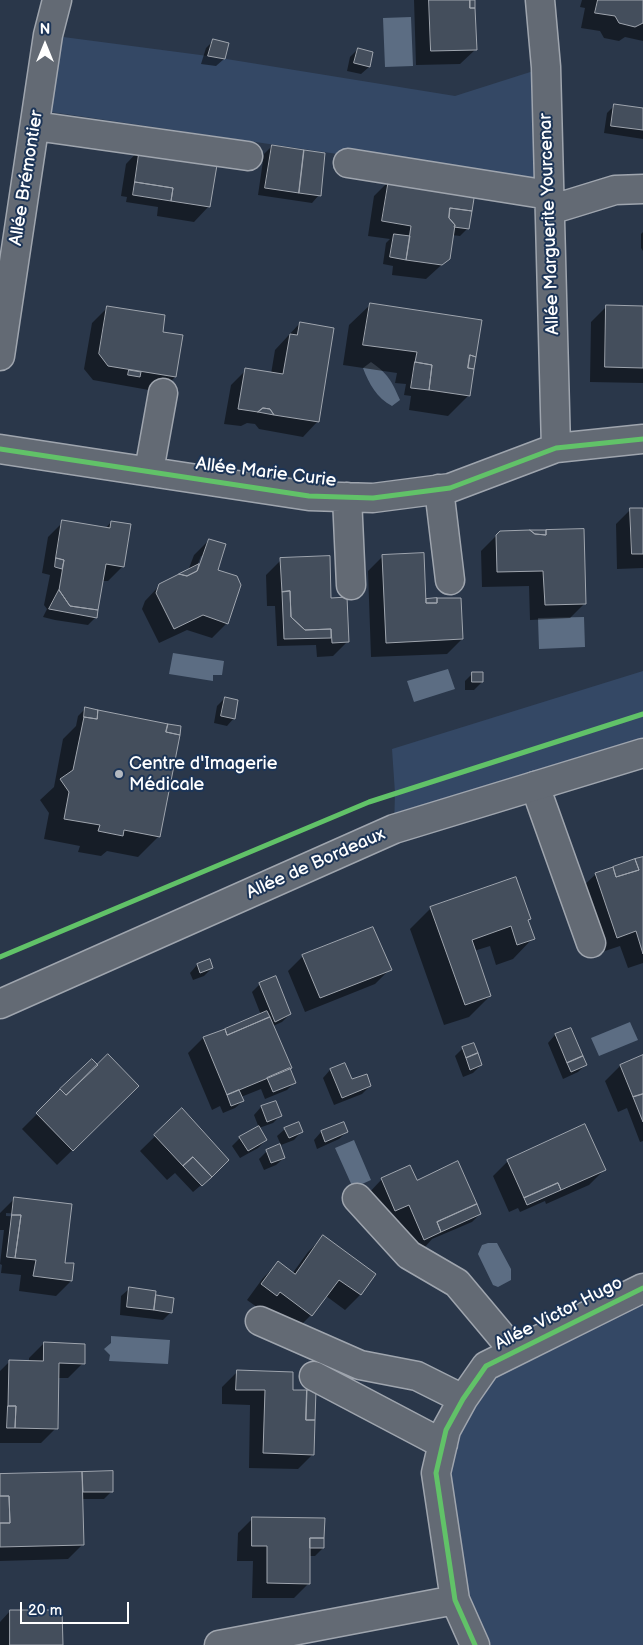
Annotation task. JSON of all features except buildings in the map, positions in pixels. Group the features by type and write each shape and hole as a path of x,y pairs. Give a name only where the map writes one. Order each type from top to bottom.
{"street":[{"name":"Allée Brémontier","path":"0,356 48,35 56,0"},
{"name":"Allée Marguerite Yourcenar","path":"540,0 546,67 556,448"},
{"path":"35,126 248,156"},
{"path":"348,163 550,203 615,190 643,190"},
{"path":"148,471 163,393"},
{"name":"Allée Marie Curie","path":"0,449 308,496 372,498 450,488 556,448 643,439"},
{"path":"439,489 450,580"},
{"path":"348,497 351,585"},
{"name":"Allée de Bordeaux","path":"0,1004 394,829 643,753"},
{"path":"535,786 591,944"},
{"path":"356,1198 409,1255 457,1283 514,1351"},
{"name":"Allée Victor Hugo","path":"475,1645 455,1600 436,1473 446,1430 463,1399 486,1366 643,1288"},
{"path":"260,1321 360,1365 417,1376 463,1399"},
{"path":"314,1376 443,1444"},
{"path":"219,1645 455,1600"}],"shaded area":[{"path":"411,17 413,66 385,67 383,18"},
{"path":"48,35 208,56 455,96 546,67 549,185 37,110"},
{"path":"371,362 386,374 400,400 392,406 378,395 368,380 363,368"},
{"path":"584,617 585,647 539,649 538,618"},
{"path":"173,653 224,661 222,675 213,675 213,681 169,674"},
{"path":"448,669 455,689 414,702 407,681"},
{"path":"643,671 643,753 394,829 395,793 392,749"},
{"path":"630,1022 638,1040 599,1056 591,1038"},
{"path":"354,1140 371,1180 353,1188 335,1148"},
{"path":"497,1243 511,1269 511,1280 498,1287 493,1285 478,1254 482,1245"},
{"path":"643,1288 643,1645 475,1645 455,1600 446,1430 486,1366"},
{"path":"111,1336 170,1340 168,1364 109,1361 110,1355 104,1349 111,1343"}],"cycle path":[{"path":"0,449 309,496 373,498 450,488 556,448 643,439"},
{"path":"0,957 369,802 643,714"},
{"path":"475,1645 455,1600 436,1473 446,1430 463,1399 486,1366 643,1288"}],"place":[{"name":"Centre d'Imagerie Médicale","path":"119,774"}]}
